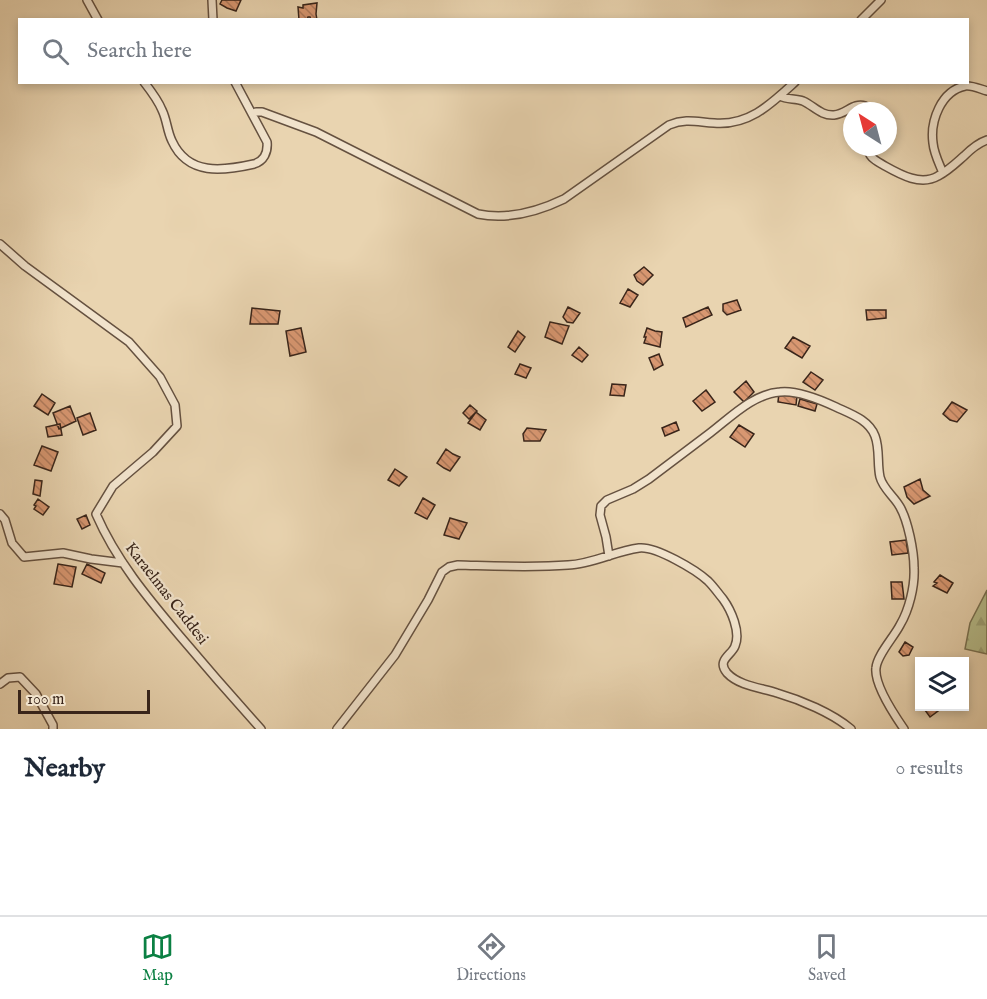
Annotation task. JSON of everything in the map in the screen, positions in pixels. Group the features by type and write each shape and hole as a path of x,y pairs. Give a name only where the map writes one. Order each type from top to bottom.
{"street":[{"path":"87,0 97,18"},
{"path":"212,0 213,18"},
{"path":"863,18 881,0"},
{"path":"145,84 162,111 170,138 177,150 199,167 214,170 255,164 266,155 267,142 236,84"},
{"path":"252,114 262,112 316,132 478,214 505,217 520,215 564,199 669,125 686,120 723,123 739,121 763,110 793,84"},
{"path":"943,173 932,141 933,127 941,104 962,87 970,86 987,91"},
{"path":"780,96 802,101 828,115 843,112"},
{"path":"870,156 905,176 931,180 943,173 977,144 987,140"},
{"name":"Karaelmas Caddesi","path":"0,244 25,266 129,342 160,377 175,405 177,426 153,452 113,486 96,514 107,538 155,607 261,729"},
{"path":"609,556 600,515 603,504 649,479 746,405 770,393 793,392 831,405 860,419 869,426 875,436 881,479 897,503 909,531 914,587 901,623 875,669 890,707 904,729"},
{"path":"0,514 5,520 12,543 24,557 63,553 123,563"},
{"path":"337,729 395,655 428,600 439,575 449,567 458,565 568,565 638,549 649,549 661,553 702,577 719,594 733,618 736,637 734,649 723,662 728,673 737,680 809,705 851,729"},
{"path":"0,684 8,678 20,677 36,694 53,729"}],"green space":[{"path":"987,590 987,654 965,649 970,623"}],"building":[{"path":"222,0 241,0 236,11 220,4"},
{"path":"317,3 317,18 299,18 298,7 303,8 303,5"},
{"path":"644,267 653,275 643,285 634,275"},
{"path":"628,289 638,295 630,307 620,303"},
{"path":"737,300 741,310 727,315 723,311 723,304"},
{"path":"568,307 580,313 573,323 567,322 563,317"},
{"path":"708,307 712,315 686,327 683,318"},
{"path":"252,308 280,311 278,324 250,324"},
{"path":"866,310 886,310 886,318 867,320"},
{"path":"550,322 569,326 562,344 545,337"},
{"path":"301,328 306,352 290,356 286,331"},
{"path":"647,328 662,332 660,347 644,343"},
{"path":"518,331 525,337 515,352 508,347"},
{"path":"793,337 810,346 802,358 785,348"},
{"path":"579,347 588,355 582,362 572,355"},
{"path":"659,354 663,365 654,370 649,358"},
{"path":"520,364 531,368 526,378 515,374"},
{"path":"811,372 823,380 815,390 803,382"},
{"path":"746,381 754,392 744,402 734,392"},
{"path":"612,384 626,385 624,396 610,395"},
{"path":"706,390 715,402 702,411 693,401"},
{"path":"779,393 797,396 796,405 778,402"},
{"path":"42,394 55,403 48,415 34,406"},
{"path":"800,399 817,404 815,411 798,406"},
{"path":"952,402 967,410 957,422 943,414"},
{"path":"470,405 477,411 469,419 463,413"},
{"path":"70,406 76,421 59,429 53,413"},
{"path":"476,412 486,420 480,430 468,423"},
{"path":"90,413 96,430 83,435 77,418"},
{"path":"676,422 679,430 665,436 662,428"},
{"path":"60,424 62,435 48,437 46,427"},
{"path":"739,425 754,434 745,447 730,437"},
{"path":"527,428 546,430 540,441 524,441 523,434"},
{"path":"42,446 58,452 51,471 34,465"},
{"path":"446,449 460,457 450,471 437,463"},
{"path":"395,469 407,477 399,486 388,480"},
{"path":"920,479 923,490 930,496 914,504 907,497 904,487"},
{"path":"35,480 42,481 40,496 33,494"},
{"path":"423,498 435,505 427,519 415,513"},
{"path":"38,499 49,507 43,515 34,509"},
{"path":"86,515 90,525 82,529 77,519"},
{"path":"450,518 467,523 459,539 444,535"},
{"path":"906,540 908,553 892,555 890,542"},
{"path":"58,564 76,567 72,587 54,584"},
{"path":"87,564 105,573 101,583 82,574"},
{"path":"940,575 953,583 947,593 933,586"},
{"path":"891,582 902,582 904,599 892,599"},
{"path":"905,642 913,647 909,655 903,656 899,652"},
{"path":"926,711 938,711 930,717"}]}
